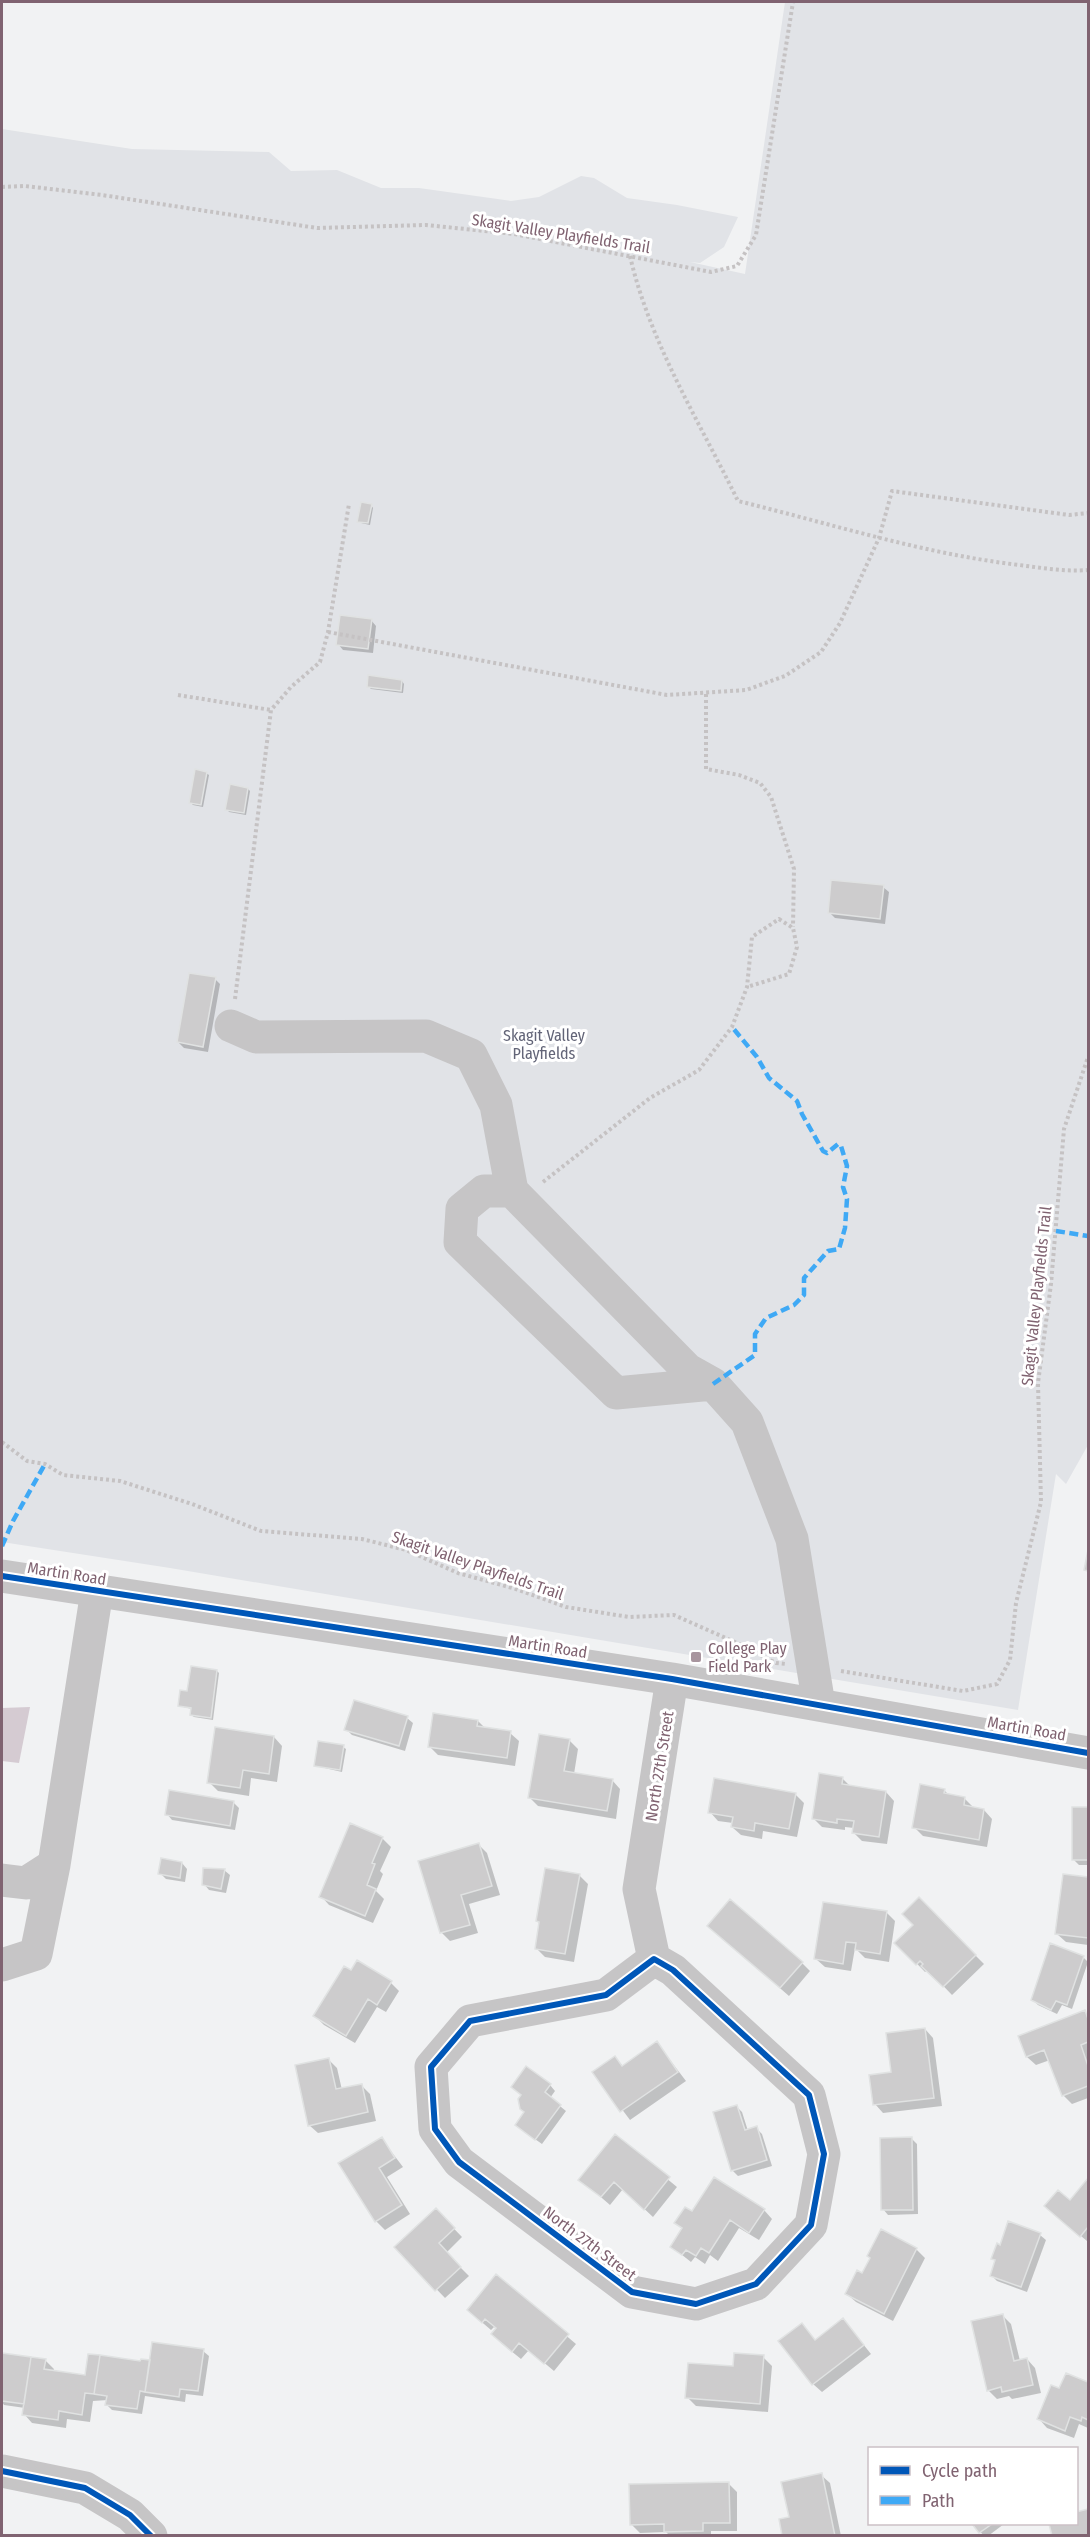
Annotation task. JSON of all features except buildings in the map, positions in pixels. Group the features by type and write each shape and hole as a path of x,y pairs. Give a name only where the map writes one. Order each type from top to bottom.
{"street":[{"path":"231,1026 256,1037 426,1036 471,1055 496,1105 506,1194 688,1371 713,1384 747,1422 792,1539 819,1705"},
{"path":"506,1194 462,1209 460,1242 616,1393 713,1384"},
{"name":"Martin Road","path":"2,1576 672,1679 1089,1753"},
{"path":"3,1964 36,1954 54,1865 98,1591"},
{"name":"North 27th Street","path":"654,1959 606,1995 470,2021 431,2067 435,2129 459,2162 632,2292 696,2304 756,2284 811,2225 824,2154 809,2095 673,1970 654,1959 639,1889 672,1679"},
{"path":"2,1880 26,1883 54,1865"},
{"path":"2,2471 85,2488 130,2514 151,2535"}],"path":[{"path":"630,256 637,288 668,364 738,501 879,538 976,560 1069,572 1089,570"},
{"path":"328,632 667,695 746,690 785,676 821,652 840,623 879,538 892,491 1069,515 1089,513"},
{"path":"231,1026 271,710 291,687 320,662 328,632 349,504"},
{"path":"706,694 706,769 739,775 760,783 771,797 794,869 793,928 797,947 789,974 747,987"},
{"path":"178,695 271,710"},
{"path":"506,1194 612,1126 650,1098 699,1070 732,1027 747,987 752,937 779,919 793,928"}],"green space":[{"name":"Skagit Valley Playfields","path":"785,2 1088,2 1088,1445 1066,1484 1056,1474 1018,1710 2,1542 2,129 132,149 269,152 291,171 337,170 381,188 419,188 511,201 539,197 581,176 594,178 627,198 738,217 724,247 700,263 690,262 745,274"}],"shaded area":[{"path":"30,1707 19,1763 2,1761 2,1708"}],"marked path":[{"path":"713,1384 755,1355 755,1334 766,1318 794,1305 804,1295 804,1278 828,1251 839,1249 845,1228 847,1199 843,1187 847,1166 841,1146 838,1144 827,1153 823,1151 797,1101 769,1078 757,1057 732,1027"},
{"path":"1056,1231 1088,1236"},
{"path":"2,1546 13,1521 45,1464"}],"cycle path":[{"path":"2,1576 672,1679 1088,1753"},
{"path":"654,1959 673,1970 809,2095 824,2154 811,2225 756,2284 696,2304 632,2292 459,2162 435,2129 431,2067 470,2021 606,1995 654,1959"},
{"path":"2,2471 85,2488 130,2515 151,2536"}],"place":[{"name":"College Play Field Park","path":"696,1657"}]}
